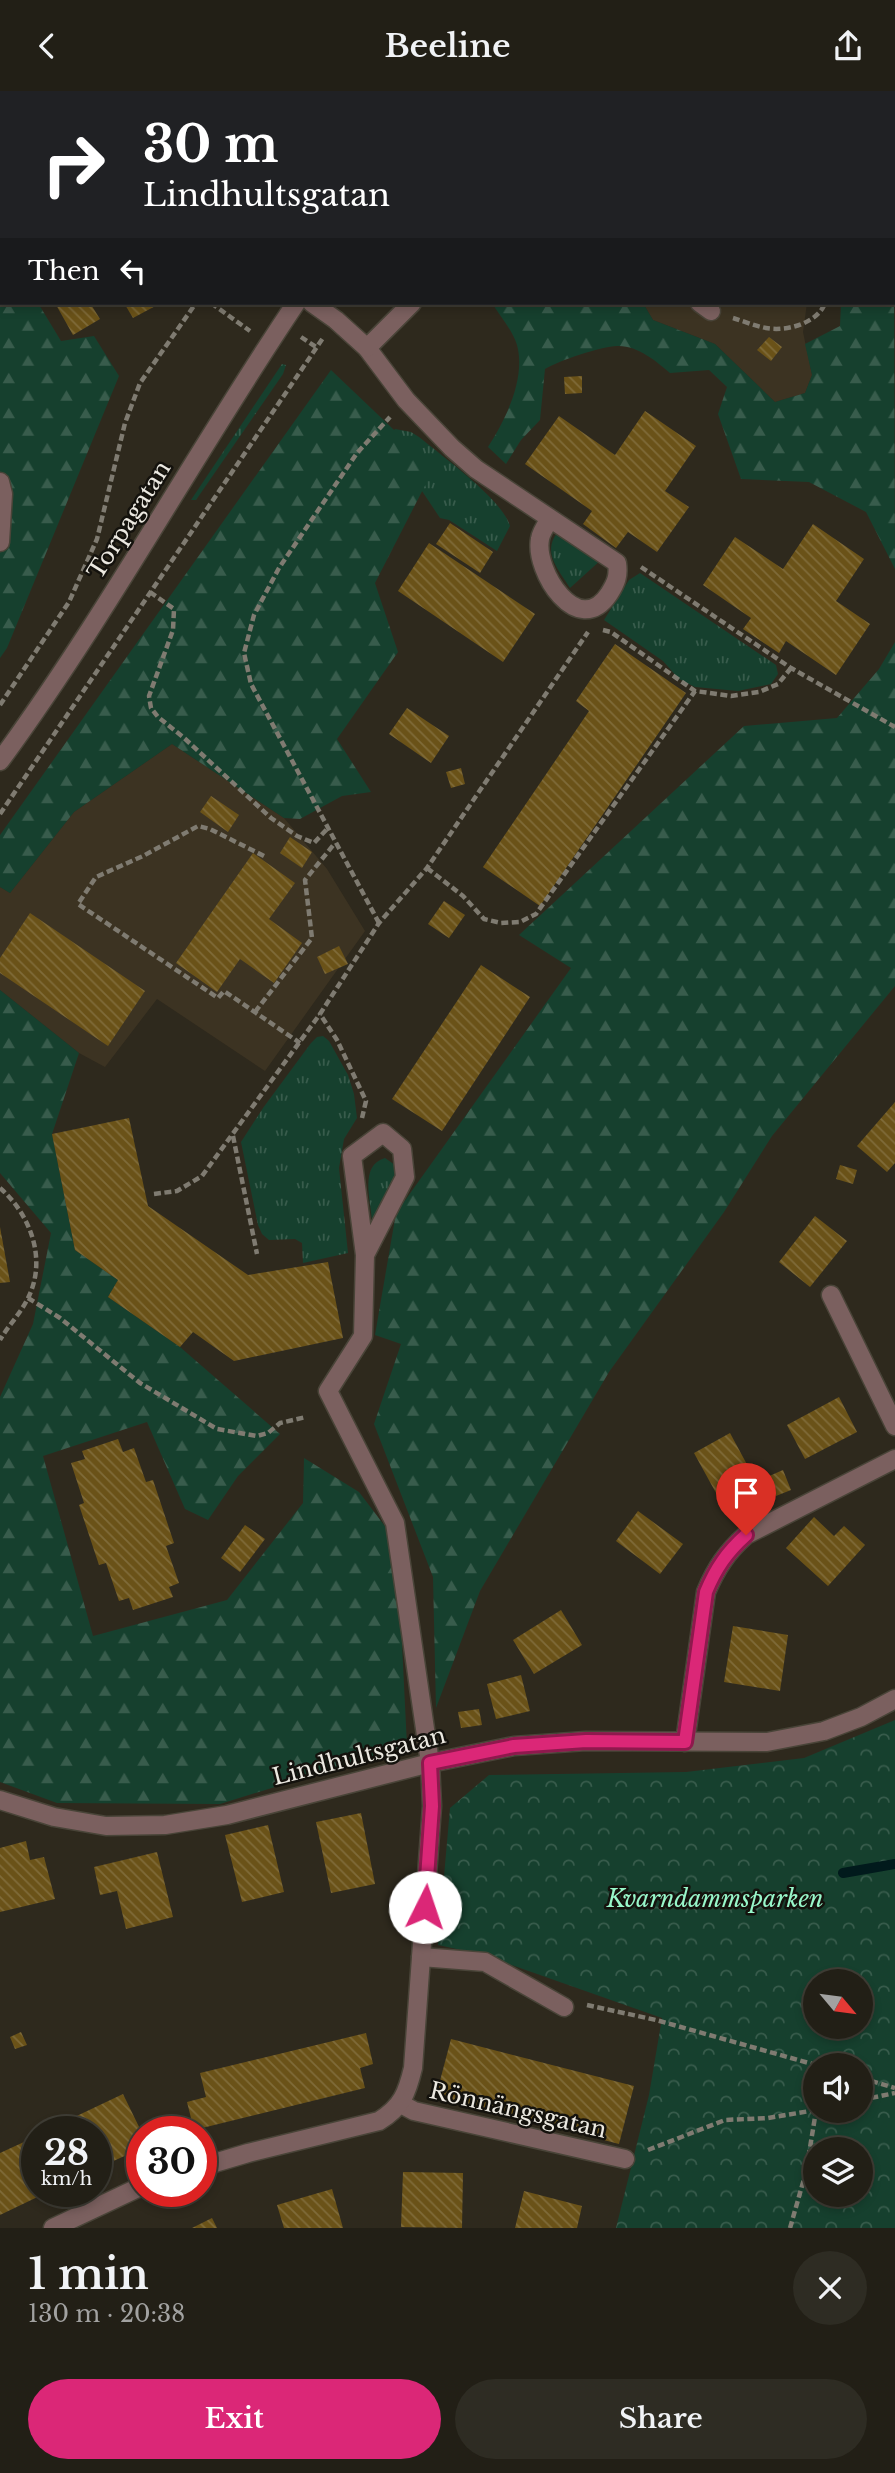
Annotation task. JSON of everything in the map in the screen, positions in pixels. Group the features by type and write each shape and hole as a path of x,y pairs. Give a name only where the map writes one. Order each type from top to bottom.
{"street":[{"name":"Torpagatan","path":"0,761 94,621 295,305"},
{"path":"315,305 367,348 406,400 475,469 617,563 617,580 605,600 597,607 580,610 553,587 540,553 540,538 550,519"},
{"path":"367,348 410,305"},
{"path":"0,482 3,494 0,542"},
{"path":"217,2162 379,2121 393,2113 401,2104 407,2093 413,2068 432,1806 430,1763 395,1523 328,1391 363,1336 365,1255 352,1156 383,1133 402,1149 405,1177 365,1255"},
{"path":"831,1294 895,1426"},
{"path":"685,1742 706,1592 714,1571 727,1552 746,1535 895,1459"},
{"name":"Lindhultsgatan","path":"0,1800 54,1817 106,1826 165,1825 227,1815 430,1763 514,1746 586,1741 767,1742 824,1731 861,1717 895,1699"},
{"path":"421,1957 485,1962 564,2007"},
{"name":"Rönnängsgatan","path":"401,2104 414,2111 625,2159"},
{"path":"52,2228 126,2193"}],"path":[{"path":"0,705 69,602 97,539 125,423 140,383 195,305"},
{"path":"214,305 249,331"},
{"path":"706,307 767,329 788,327 815,318 824,305"},
{"path":"0,814 336,320"},
{"path":"379,923 251,684 244,653 254,615 279,568 357,453 406,400"},
{"path":"617,563 634,563 791,668 895,727"},
{"path":"150,592 174,609 173,630 149,696 151,708 271,818 297,836 314,843 327,829"},
{"path":"154,1194 177,1191 202,1176 233,1136 320,1014 379,923 427,868 592,626 611,632 695,691 732,695 759,692 778,684 791,668"},
{"path":"427,868 463,896 484,919 501,923 520,922 536,914 695,691"},
{"path":"264,856 210,829 198,826 143,856 96,877 78,904 218,998 224,991 300,1043"},
{"path":"255,1012 312,938 305,880 335,843"},
{"path":"320,1014 337,1040 366,1101 352,1156"},
{"path":"233,1136 257,1254"},
{"path":"0,1188 22,1209 37,1258 35,1277 28,1298 0,1340"},
{"path":"28,1298 60,1318 140,1383 217,1429 257,1436 268,1433 280,1423 306,1417"},
{"path":"564,2007 582,2004 656,2020 803,2061"},
{"path":"873,2082 895,2090"},
{"path":"873,2096 895,2090"},
{"path":"625,2159 725,2120 768,2118 803,2112"},
{"path":"790,2228 806,2172 814,2123"}],"shaded area":[{"path":"644,305 807,305 803,332 812,375 805,393 775,402 715,344 653,320"},
{"path":"172,744 284,818 327,869 365,931 265,1071 157,999 105,1067 79,1053 0,990 0,887 10,893 74,812"}],"green space":[{"path":"0,305 39,305 61,341 94,336 119,376 7,648 0,658"},
{"path":"493,305 644,305 653,320 715,344 775,402 805,393 812,375 805,344 840,326 841,305 894,305 895,569 866,512 809,482 741,479 718,414 727,387 709,370 670,373 646,355 624,346 601,348 570,358 545,369 540,420 521,440 506,464 488,447 513,398 519,371 517,345"},
{"path":"282,364 286,365 283,374 196,500 191,500"},
{"path":"331,370 434,468 375,583 398,652 337,739 371,792 342,796 300,819 284,818 172,744 74,812 10,893 0,887 0,835"},
{"path":"395,429 411,432 419,437 496,503 510,526 497,551 449,520 440,518 404,464 393,432"},
{"path":"557,533 602,559 570,588 557,568 552,554 551,548"},
{"path":"640,573 776,665 778,674 771,684 738,691 695,687 679,679 663,661 604,620 629,580"},
{"path":"895,642 895,986 772,1136 724,1212 609,1372 480,1591 436,1708 433,1577 374,1424 401,1344 375,1335 396,1213 571,968 519,935 744,726 837,718 879,669"},
{"path":"0,990 79,1053 52,1134 75,1250 118,1280 108,1297 180,1347 280,1434 238,1476 208,1520 185,1509 147,1422 43,1456 93,1636 227,1600 303,1503 304,1458 359,1492 397,1542 407,1746 220,1804 57,1803 0,1782 0,1397 33,1324 51,1233 0,1173"},
{"path":"323,1036 329,1041 348,1075 357,1118 344,1139 339,1168 348,1253 303,1263 302,1243 295,1239 269,1240 262,1234 241,1142 311,1043 317,1037"},
{"path":"385,1158 395,1165 395,1181 375,1223 372,1221 369,1176 377,1162"},
{"name":"Kvarndammsparken","path":"895,1720 895,2228 616,2228 649,2095 662,2018 480,1954 438,1945 450,1808 489,1775 686,1772 804,1758"}],"building":[{"path":"56,305 91,305 100,319 73,335"},
{"path":"125,305 157,305 133,318"},
{"path":"769,337 782,347 771,361 757,350"},
{"path":"582,376 582,393 565,394 564,377"},
{"path":"645,411 696,446 665,491 689,507 657,552 628,532 616,548 583,524 592,511 525,464 559,416 615,455"},
{"path":"450,523 493,552 480,573 436,544"},
{"path":"813,524 864,559 836,601 870,624 836,675 786,641 779,653 743,629 751,618 703,585 735,537 783,569"},
{"path":"429,543 535,614 503,662 398,591"},
{"path":"615,644 686,693 540,906 483,867 589,711 576,701"},
{"path":"407,708 449,736 431,763 389,734"},
{"path":"461,768 465,784 451,788 446,772"},
{"path":"211,796 239,815 228,832 200,812"},
{"path":"290,837 312,852 302,868 280,853"},
{"path":"253,853 295,883 269,919 302,943 274,983 240,959 217,992 176,963"},
{"path":"444,901 465,915 449,938 428,924"},
{"path":"30,913 145,991 108,1046 0,973 0,958"},
{"path":"339,946 348,964 325,974 317,957"},
{"path":"481,965 530,997 442,1131 392,1099"},
{"path":"895,1102 895,1163 887,1172 857,1146"},
{"path":"129,1118 148,1206 248,1275 328,1262 343,1338 234,1361 193,1332 180,1347 108,1297 118,1280 75,1250 52,1134"},
{"path":"840,1165 857,1170 853,1184 836,1179"},
{"path":"815,1216 847,1241 810,1287 779,1262"},
{"path":"0,1227 10,1282 0,1283"},
{"path":"839,1397 857,1432 805,1459 787,1425"},
{"path":"730,1433 757,1483 721,1502 694,1453"},
{"path":"118,1439 123,1452 134,1448 146,1482 153,1480 174,1543 166,1546 179,1583 169,1587 173,1597 133,1610 129,1598 119,1601 106,1563 99,1565 79,1505 84,1503 71,1463 85,1459 82,1451"},
{"path":"783,1470 791,1490 776,1496 767,1477"},
{"path":"638,1511 683,1544 660,1574 616,1541"},
{"path":"814,1517 834,1536 844,1526 865,1545 828,1586 786,1548"},
{"path":"245,1525 265,1539 240,1572 221,1558"},
{"path":"561,1610 582,1645 534,1674 513,1640"},
{"path":"733,1626 788,1635 780,1691 724,1682"},
{"path":"521,1675 530,1711 496,1719 487,1684"},
{"path":"479,1709 482,1725 461,1728 458,1712"},
{"path":"361,1813 375,1884 331,1893 316,1822"},
{"path":"268,1825 284,1892 242,1902 225,1835"},
{"path":"26,1841 30,1860 44,1857 55,1899 0,1912 0,1848"},
{"path":"157,1852 173,1917 126,1929 117,1891 100,1895 94,1867"},
{"path":"21,2032 27,2045 15,2049 10,2037"},
{"path":"366,2033 373,2064 360,2068 365,2088 217,2124 217,2116 190,2116 187,2102 206,2097 200,2073"},
{"path":"451,2039 634,2086 619,2144 436,2096"},
{"path":"123,2094 134,2116 126,2116 126,2155 112,2162 112,2116 77,2116"},
{"path":"21,2143 21,2205 0,2215 0,2153"},
{"path":"403,2172 463,2173 462,2228 401,2227"},
{"path":"332,2189 343,2228 284,2228 277,2205"},
{"path":"524,2191 582,2206 577,2228 515,2228"},
{"path":"212,2218 217,2228 192,2228"}],"waterway":[{"path":"843,1873 895,1864"}],"route":[{"path":"425,1907 432,1806 430,1763 514,1746 586,1741 685,1742 706,1592 714,1571 727,1552 746,1535"}]}
